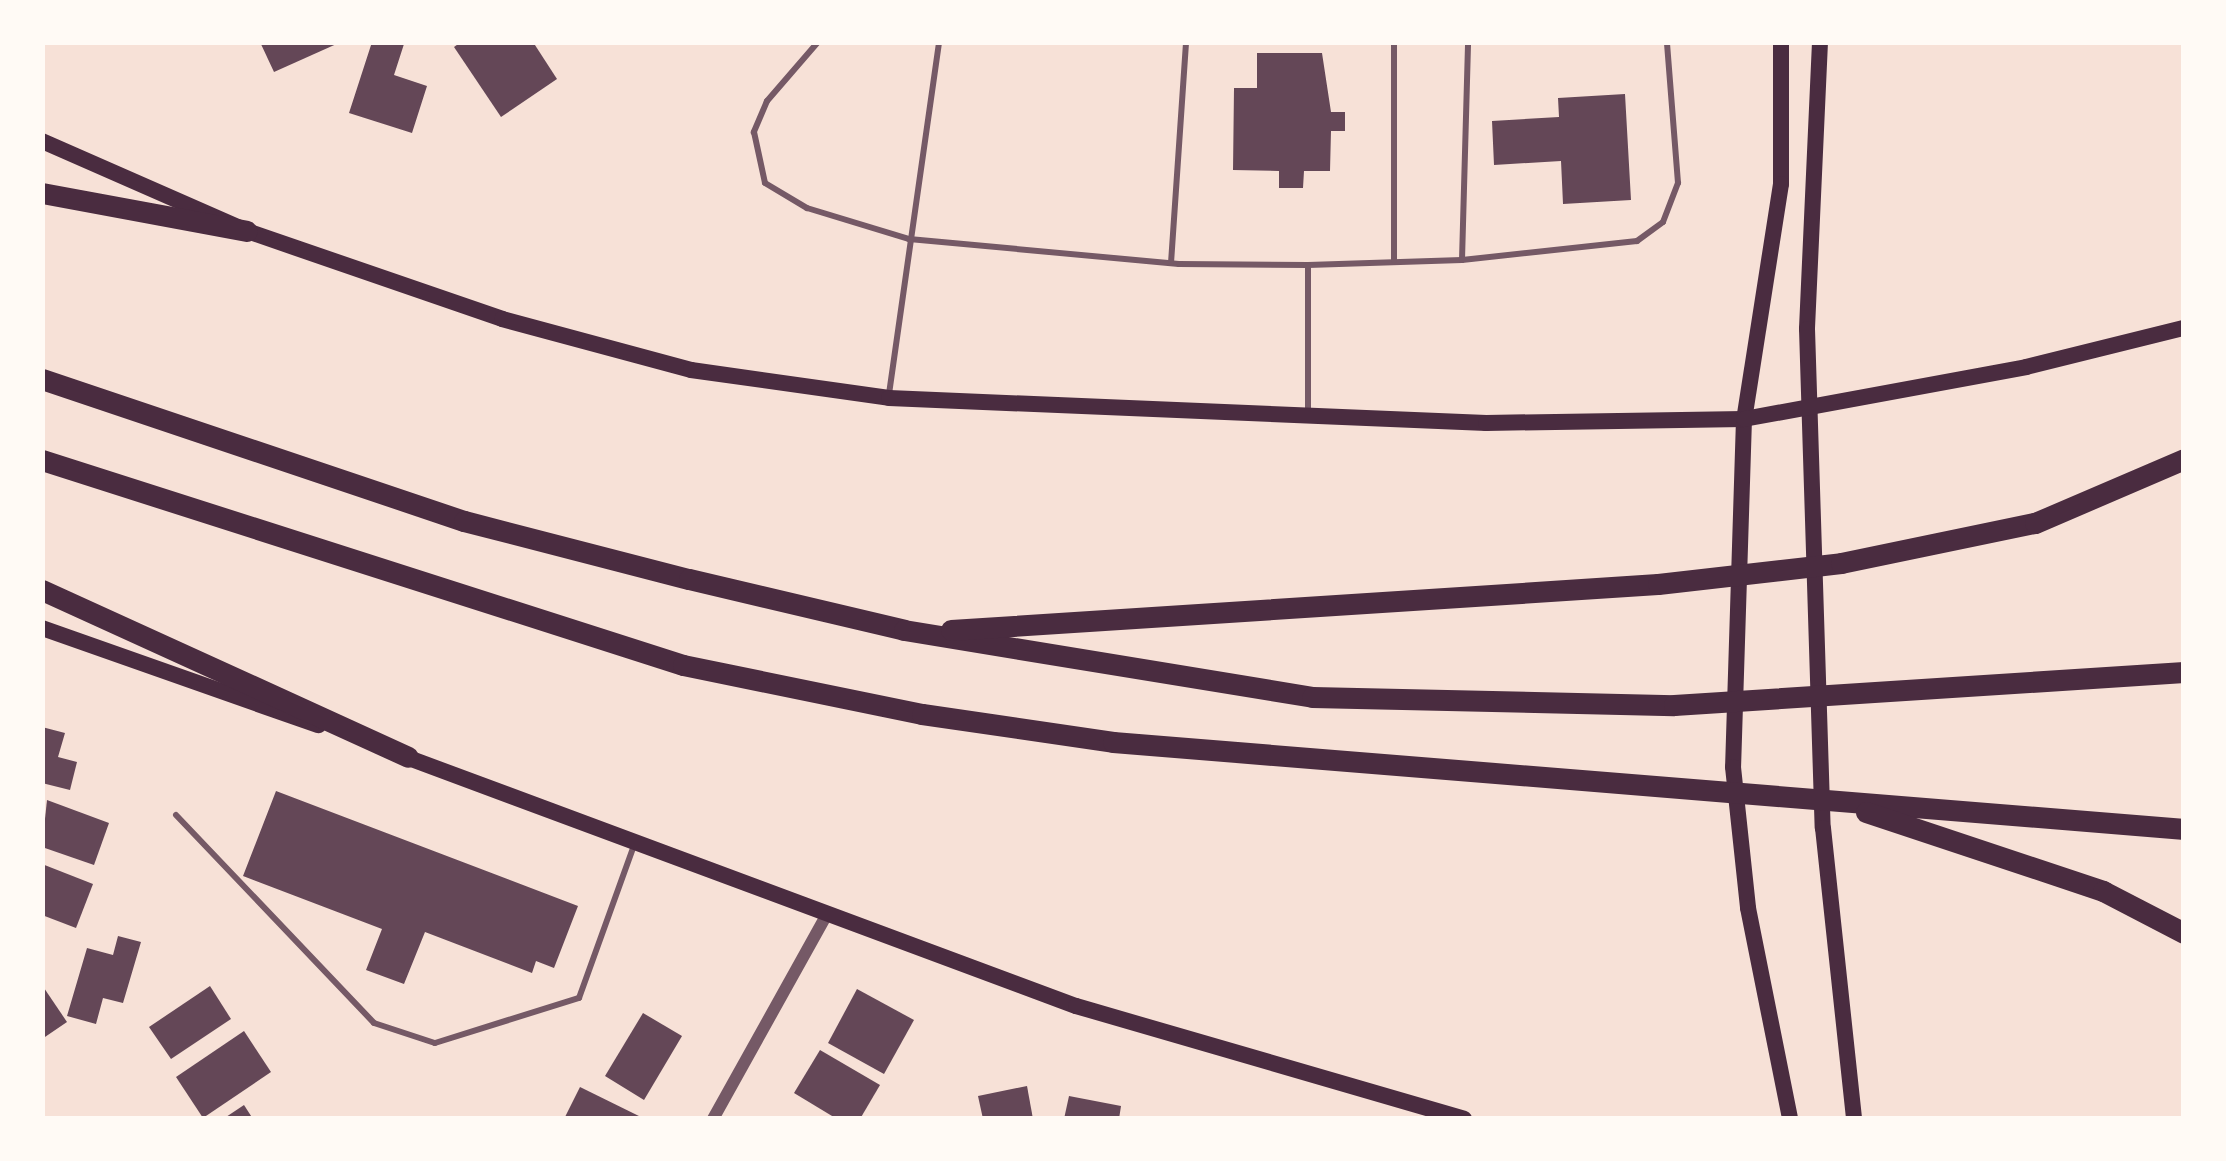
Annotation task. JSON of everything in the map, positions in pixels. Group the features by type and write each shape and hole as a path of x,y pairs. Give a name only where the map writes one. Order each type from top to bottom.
{"highway":[{"path":"42,193 248,231"},
{"path":"42,379 464,521 904,630 1312,697 1674,705 2030,686 2184,672"},
{"path":"42,460 683,665 879,705 1113,742 2184,829"},
{"path":"904,630 1049,628 1658,584 1841,562 2035,523 2184,460"},
{"path":"42,590 408,757"},
{"path":"1827,800 2103,891 2184,933"}],"main road":[{"path":"1781,42 1781,184 1744,419 1733,767 1748,908 1790,1119"},
{"path":"1820,42 1810,403 1823,829 1854,1119"},
{"path":"42,141 248,231 502,320 691,370 889,398 1576,425 1744,419 1810,403 2026,368 2184,328"},
{"path":"42,628 408,757 1076,1006 1464,1119"}],"street":[{"path":"713,1119 826,916"}],"lane":[{"path":"818,42 767,101 754,132 754,160 786,199 908,238 1171,263 1308,265 1462,260 1637,241 1663,222 1678,183 1667,42"},
{"path":"889,398 939,42"},
{"path":"1171,263 1186,42"},
{"path":"1394,42 1394,261"},
{"path":"1462,260 1468,42"},
{"path":"1308,265 1308,418"},
{"path":"176,815 374,1023 435,1043 579,998 634,844"}],"building":[{"path":"260,42 341,42 274,72"},
{"path":"372,42 404,44 394,75 427,86 412,133 349,113"},
{"path":"461,42 533,42 557,79 501,117 454,47"},
{"path":"1257,53 1322,53 1331,112 1345,112 1345,131 1331,131 1330,171 1304,171 1303,188 1279,188 1279,171 1233,170 1234,88 1257,88"},
{"path":"1625,94 1631,200 1563,204 1561,161 1494,165 1492,121 1559,117 1558,98"},
{"path":"42,727 65,733 58,757 77,762 70,790 42,783"},
{"path":"276,791 578,906 554,968 536,961 532,973 425,932 404,984 366,970 382,929 243,876"},
{"path":"47,800 109,823 94,865 42,847"},
{"path":"42,864 93,884 76,928 42,915"},
{"path":"118,936 141,942 123,1003 103,998 96,1024 67,1016 87,948 113,955"},
{"path":"42,985 67,1022 42,1039"},
{"path":"210,986 231,1019 171,1059 149,1027"},
{"path":"857,989 914,1020 884,1074 828,1043"},
{"path":"643,1013 682,1036 644,1100 605,1076"},
{"path":"244,1031 271,1072 203,1118 176,1077"},
{"path":"820,1050 880,1085 860,1119 837,1119 794,1093"},
{"path":"1027,1086 1033,1119 983,1119 978,1096"},
{"path":"580,1087 645,1119 564,1119"},
{"path":"1069,1096 1121,1106 1119,1119 1064,1119"},
{"path":"244,1105 253,1119 223,1119"}]}
